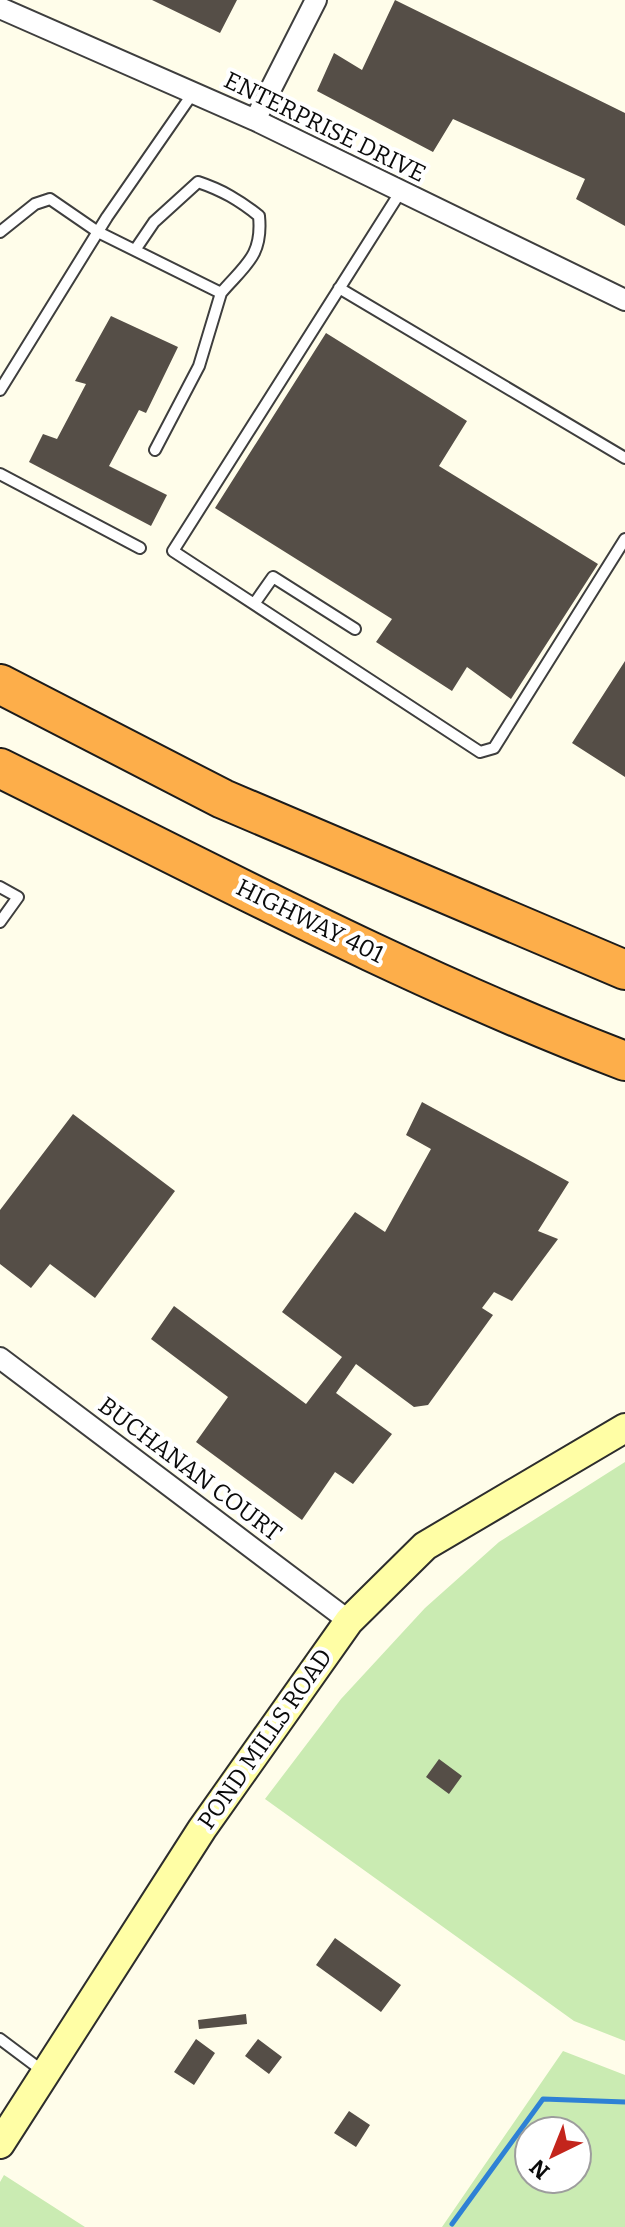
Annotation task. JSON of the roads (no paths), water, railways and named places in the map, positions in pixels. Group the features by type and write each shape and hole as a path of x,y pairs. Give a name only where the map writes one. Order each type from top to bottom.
{"highway":[{"path":"0,684 223,799 625,970"},
{"name":"HIGHWAY 401","path":"0,768 290,913 452,989 625,1061"}],"main road":[{"name":"POND MILLS ROAD","path":"0,2144 202,1829 349,1621 425,1546 625,1428"}],"street":[{"path":"255,120 316,0"},
{"name":"ENTERPRISE DRIVE","path":"0,8 255,120 625,300"},
{"name":"BUCHANAN COURT","path":"0,1358 349,1621"}],"lane":[{"path":"0,390 98,232 193,93"},
{"path":"135,250 154,222 198,182 237,198 259,216 261,238 256,253 221,293 199,366 155,450"},
{"path":"401,191 173,551 480,752 494,748 625,539"},
{"path":"0,232 35,204 50,199 98,232 221,293"},
{"path":"339,288 625,458"},
{"path":"0,474 140,548"},
{"path":"254,604 273,577 355,629"},
{"path":"0,887 18,897 0,922"},
{"path":"0,2039 45,2073"}],"waterway":[{"path":"452,2224 543,2099 625,2102"}]}
